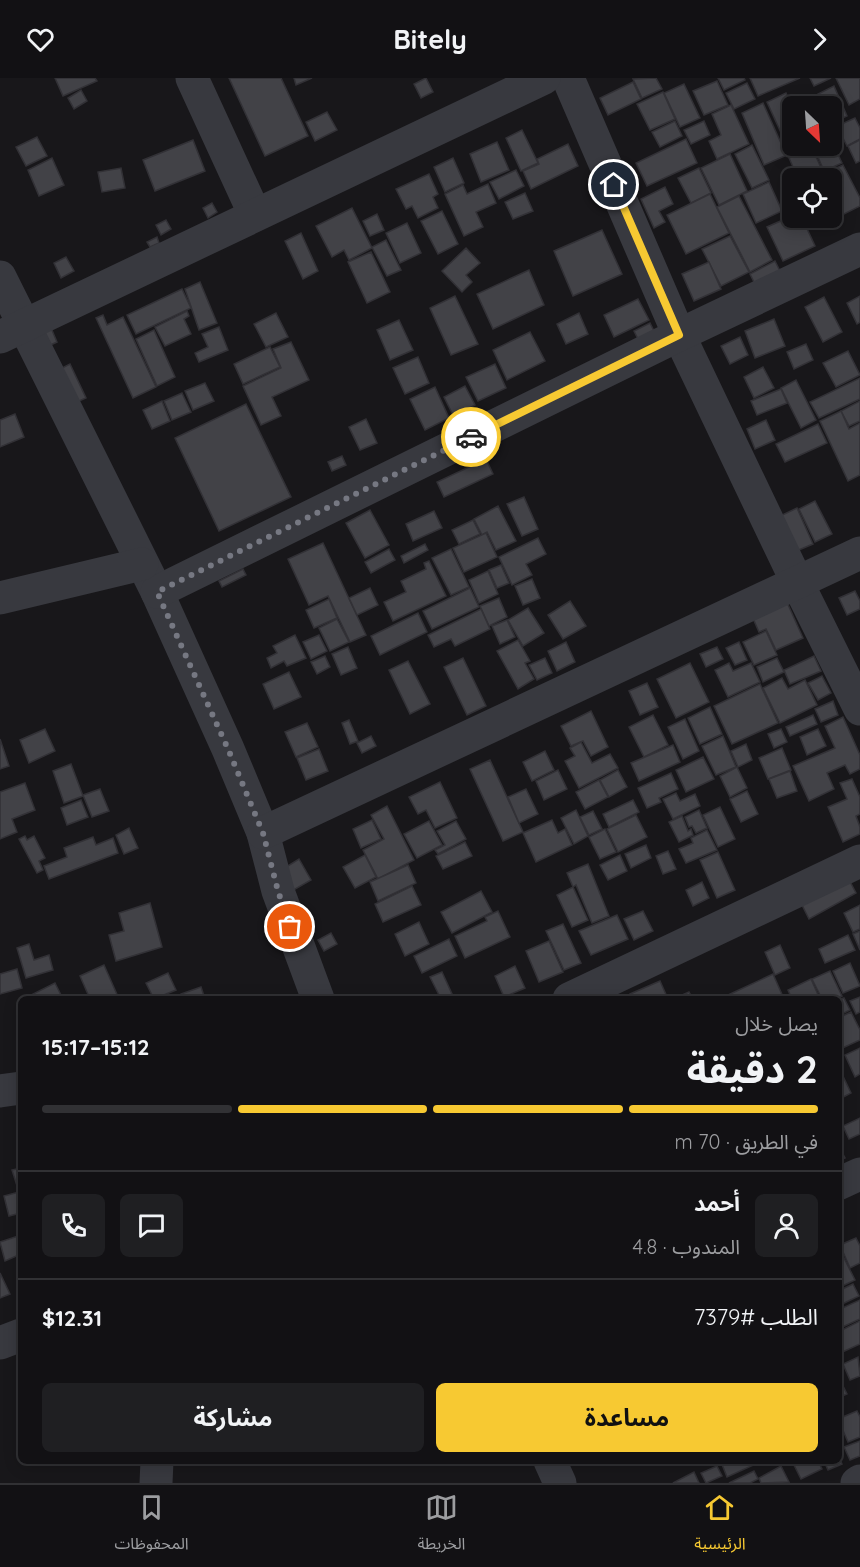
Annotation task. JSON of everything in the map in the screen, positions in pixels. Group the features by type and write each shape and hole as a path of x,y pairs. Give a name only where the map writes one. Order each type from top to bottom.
{"street":[{"path":"192,78 255,215"},
{"path":"13,331 544,78"},
{"path":"568,78 679,335 860,709"},
{"path":"157,592 679,335 860,249"},
{"path":"0,277 13,331 157,592 228,749 263,833 278,891 317,996"},
{"path":"263,833 860,553"},
{"path":"0,598 141,564"},
{"path":"575,996 860,861"},
{"path":"0,1091 18,1088"},
{"path":"842,1182 860,1174"},
{"path":"0,1343 18,1336"},
{"path":"156,1483 157,1464"},
{"path":"551,1464 560,1483"}],"building":[{"path":"55,78 95,78 97,81 63,96"},
{"path":"229,78 281,78 308,136 265,156"},
{"path":"294,78 312,78 296,85"},
{"path":"426,78 433,92 421,98 414,84"},
{"path":"656,78 662,89 642,98 633,79"},
{"path":"718,78 744,78 745,80 724,90"},
{"path":"750,78 800,78 758,96"},
{"path":"810,78 831,78 814,86"},
{"path":"836,78 860,78 860,99 849,105"},
{"path":"717,81 728,105 704,115 693,91"},
{"path":"633,82 641,99 608,115 600,98"},
{"path":"747,83 755,99 734,109 726,93"},
{"path":"684,84 700,118 680,127 664,93"},
{"path":"834,86 838,96 819,96 818,94"},
{"path":"81,90 87,101 74,109 68,98"},
{"path":"663,92 675,119 650,130 637,104"},
{"path":"786,93 787,96 782,96 782,135 767,102"},
{"path":"763,103 782,143 782,156 785,156 764,165 742,113"},
{"path":"842,104 847,116 842,118"},
{"path":"731,105 749,144 717,159 709,141 721,135 712,114"},
{"path":"327,112 337,130 315,141 306,122"},
{"path":"855,118 860,128 860,139 847,146 842,136 842,124"},
{"path":"675,121 682,136 660,147 652,132"},
{"path":"704,121 710,135 691,144 684,130"},
{"path":"522,130 538,163 521,171 506,138"},
{"path":"37,137 47,156 26,166 16,147"},
{"path":"686,139 697,163 647,186 636,163"},
{"path":"193,140 205,171 155,191 143,160"},
{"path":"860,140 860,161 856,163 848,146"},
{"path":"497,142 509,170 481,182 470,154"},
{"path":"568,144 578,166 531,189 523,171 539,164 537,159"},
{"path":"752,145 769,180 752,188 735,154"},
{"path":"730,154 747,191 719,205 701,168"},
{"path":"816,156 821,168 794,168 789,158"},
{"path":"817,156 839,156 842,163 831,168 823,168"},
{"path":"52,158 64,185 39,196 28,170"},
{"path":"453,158 464,183 445,192 434,167"},
{"path":"843,165 860,198 860,206 842,215 842,168 837,168"},
{"path":"121,168 125,188 102,192 98,172"},
{"path":"699,168 711,193 691,203 678,178"},
{"path":"516,170 524,186 499,199 490,182"},
{"path":"429,174 438,194 433,197 438,208 418,218 412,206 406,209 396,189"},
{"path":"769,182 782,211 756,223 743,194"},
{"path":"488,184 496,203 476,212 483,227 464,236 445,194 463,185 467,194"},
{"path":"665,187 673,204 659,211 665,222 654,228 641,199"},
{"path":"525,193 533,211 513,219 505,202"},
{"path":"710,194 729,233 686,254 667,215"},
{"path":"739,196 772,260 750,272 717,207"},
{"path":"212,203 217,212 208,218 203,208"},
{"path":"352,208 372,248 349,260 344,250 332,257 316,226"},
{"path":"442,211 458,244 438,254 421,221"},
{"path":"377,214 384,230 370,236 363,221"},
{"path":"166,220 171,229 161,235 156,225"},
{"path":"782,220 782,228 807,228 815,246 783,261 767,227"},
{"path":"407,223 421,253 400,263 386,233"},
{"path":"602,230 622,274 573,296 554,251"},
{"path":"301,233 318,271 303,279 285,241"},
{"path":"730,236 749,272 721,286 702,249"},
{"path":"157,237 159,243 150,247 147,242"},
{"path":"386,240 401,270 387,276 372,247"},
{"path":"466,248 480,263 466,275 472,282 462,292 442,271"},
{"path":"371,252 390,292 367,303 348,262"},
{"path":"66,257 74,271 61,278 54,263"},
{"path":"775,261 783,277 758,290 750,274"},
{"path":"709,262 721,289 694,301 682,274"},
{"path":"529,270 544,305 493,329 477,294"},
{"path":"200,282 217,323 199,330 185,289"},
{"path":"182,289 191,308 136,334 127,315"},
{"path":"455,296 478,344 451,355 430,308"},
{"path":"860,296 860,322 857,324 847,303"},
{"path":"824,297 842,332 823,342 805,307"},
{"path":"638,299 649,320 614,337 604,315"},
{"path":"187,311 189,316 184,319 191,334 165,346 155,327"},
{"path":"276,313 288,337 266,347 254,324"},
{"path":"579,313 588,334 566,344 557,324"},
{"path":"103,315 107,325 123,317 156,387 133,398 96,318"},
{"path":"774,319 785,346 755,358 745,331"},
{"path":"399,320 413,350 390,360 377,330"},
{"path":"49,323 57,342 44,348 36,330"},
{"path":"650,323 658,339 642,347 634,331"},
{"path":"219,327 228,350 199,362 195,353 208,347 202,334"},
{"path":"154,330 175,377 157,386 136,339"},
{"path":"530,332 545,361 507,380 493,350"},
{"path":"740,337 748,355 730,364 721,346"},
{"path":"291,342 309,380 272,397 281,416 261,425 243,386 281,368 273,349"},
{"path":"806,344 813,360 794,369 787,352"},
{"path":"270,347 280,367 243,384 234,364"},
{"path":"848,351 860,375 836,387 823,363"},
{"path":"418,357 429,383 405,394 393,368"},
{"path":"70,364 86,398 68,406 52,373"},
{"path":"495,364 506,388 478,401 466,377"},
{"path":"763,367 774,388 754,398 744,377"},
{"path":"860,378 860,399 819,418 810,402"},
{"path":"796,380 816,420 801,428 781,388"},
{"path":"205,383 214,401 193,410 185,391"},
{"path":"465,386 475,405 454,417 444,397"},
{"path":"435,387 449,418 425,430 410,399"},
{"path":"781,389 787,403 757,415 751,401"},
{"path":"182,393 191,412 172,420 164,401"},
{"path":"162,401 170,421 152,429 143,410"},
{"path":"860,401 860,421 849,426 841,411"},
{"path":"246,404 291,497 219,531 175,438"},
{"path":"841,411 849,429 860,423 860,475 848,481 820,421"},
{"path":"15,414 24,437 0,447 0,420"},
{"path":"366,419 377,443 360,450 349,427"},
{"path":"766,420 775,440 755,449 747,429"},
{"path":"818,424 827,443 785,462 776,444"},
{"path":"342,456 346,465 332,471 328,462"},
{"path":"486,459 493,474 444,497 437,482"},
{"path":"524,497 538,529 522,536 507,504"},
{"path":"815,501 832,534 815,542 799,509"},
{"path":"498,506 516,541 496,550 487,532 482,535 474,519"},
{"path":"797,508 813,544 794,552 778,517"},
{"path":"370,510 389,545 365,558 346,523"},
{"path":"434,511 442,528 413,541 406,524"},
{"path":"473,520 480,534 459,544 452,530"},
{"path":"486,533 497,557 464,572 453,548"},
{"path":"538,538 546,554 526,564 532,575 512,585 499,557"},
{"path":"323,543 366,635 350,642 328,596 309,605 288,559"},
{"path":"425,544 428,550 404,563 401,556"},
{"path":"389,549 395,560 371,573 365,562"},
{"path":"451,549 469,587 451,595 432,558"},
{"path":"429,561 446,596 393,621 384,602 406,592 401,581 426,569 424,563"},
{"path":"501,565 509,583 497,588 489,570"},
{"path":"243,569 246,575 222,587 219,581"},
{"path":"488,571 498,594 479,603 469,580"},
{"path":"532,579 540,598 523,605 515,586"},
{"path":"370,588 378,605 357,615 349,598"},
{"path":"470,588 479,607 432,629 423,611"},
{"path":"855,591 860,601 860,609 847,615 839,598"},
{"path":"499,598 507,617 489,626 480,606"},
{"path":"329,599 337,618 314,628 306,610"},
{"path":"786,600 803,638 776,650 766,629 759,632 752,616"},
{"path":"570,601 586,626 563,639 548,615"},
{"path":"528,608 544,633 523,646 508,620"},
{"path":"481,609 490,629 455,646 451,639 434,647 428,635"},
{"path":"418,613 427,632 380,655 371,636"},
{"path":"337,619 349,642 330,651 319,628"},
{"path":"507,620 515,637 500,644 492,626"},
{"path":"766,631 777,655 754,665 743,642"},
{"path":"295,635 306,658 287,666 284,661 271,668 267,658 277,653 273,646"},
{"path":"319,635 327,651 311,659 303,642"},
{"path":"518,640 530,661 525,663 534,679 518,689 497,651"},
{"path":"566,642 575,662 557,671 548,651"},
{"path":"739,642 747,660 735,665 726,648"},
{"path":"348,647 357,668 341,675 332,654"},
{"path":"717,647 723,659 706,667 700,654"},
{"path":"325,656 330,667 317,674 311,662"},
{"path":"814,656 821,671 790,684 784,670"},
{"path":"463,658 486,706 467,715 444,667"},
{"path":"545,658 552,673 537,680 529,665"},
{"path":"777,658 784,672 763,682 757,667"},
{"path":"408,661 430,704 410,714 389,670"},
{"path":"690,663 709,702 676,718 657,679"},
{"path":"729,663 733,671 751,663 760,682 728,697 715,670"},
{"path":"289,672 301,697 274,709 263,684"},
{"path":"822,676 831,693 818,700 808,683"},
{"path":"782,678 788,689 805,680 817,705 780,723 763,688"},
{"path":"647,683 658,707 640,715 629,691"},
{"path":"760,684 778,723 732,744 714,706"},
{"path":"833,701 838,715 821,722 815,709"},
{"path":"710,707 722,734 700,744 688,718"},
{"path":"591,711 608,747 591,756 583,741 571,746 561,726"},
{"path":"653,715 668,745 644,757 629,727"},
{"path":"813,715 817,724 790,736 786,727"},
{"path":"843,717 860,755 860,769 850,774 845,765 827,773 834,789 809,801 793,766 835,748 825,726"},
{"path":"685,719 699,751 683,759 668,727"},
{"path":"349,720 358,741 350,744 342,723"},
{"path":"307,723 318,747 296,757 285,732"},
{"path":"45,729 55,751 29,763 20,740"},
{"path":"781,729 787,742 774,748 768,734"},
{"path":"818,729 826,746 807,755 800,737"},
{"path":"371,736 376,746 362,753 357,743"},
{"path":"723,736 736,767 716,775 702,746"},
{"path":"0,739 9,766 0,769"},
{"path":"581,742 592,763 610,754 618,768 579,788 565,761 575,756 570,748"},
{"path":"746,744 752,760 738,767 731,751"},
{"path":"673,745 680,762 639,781 631,763"},
{"path":"782,748 791,770 768,779 759,758"},
{"path":"319,749 328,771 306,780 297,758"},
{"path":"545,751 554,770 532,781 523,762"},
{"path":"703,757 714,779 686,792 676,770"},
{"path":"490,760 523,832 503,841 470,769"},
{"path":"71,764 83,796 64,803 53,771"},
{"path":"737,767 747,788 730,797 720,776"},
{"path":"558,770 567,789 544,800 536,781"},
{"path":"618,770 627,787 609,797 600,780"},
{"path":"790,771 797,791 777,798 769,779"},
{"path":"671,773 678,789 659,798 661,802 647,808 638,788"},
{"path":"852,779 860,797 860,814 856,816 860,834 843,842 828,807 847,799 840,783"},
{"path":"599,780 608,797 585,809 576,792"},
{"path":"440,782 457,818 435,828 426,810 418,814 409,797"},
{"path":"25,783 35,810 12,819 17,832 0,839 0,792"},
{"path":"100,789 109,811 92,817 83,795"},
{"path":"526,789 538,814 519,823 508,797"},
{"path":"747,791 758,814 741,822 730,799"},
{"path":"676,793 680,801 695,794 700,806 673,819 663,799"},
{"path":"81,800 88,817 67,825 61,808"},
{"path":"633,800 639,812 609,827 603,814"},
{"path":"387,806 414,860 378,879 363,850 384,839 371,815"},
{"path":"720,807 735,839 718,847 703,815"},
{"path":"576,810 588,836 574,844 561,818"},
{"path":"699,810 707,828 696,833 692,826 689,827 685,817"},
{"path":"593,811 602,829 589,835 580,817"},
{"path":"636,815 647,837 618,852 607,829"},
{"path":"682,816 688,831 691,829 693,835 679,842 669,822"},
{"path":"372,820 381,839 361,848 353,829"},
{"path":"552,820 558,833 565,829 572,845 536,862 523,833"},
{"path":"429,821 442,845 417,858 404,834"},
{"path":"456,821 466,839 438,854 435,850 445,845 437,831"},
{"path":"129,828 138,848 124,854 116,835"},
{"path":"605,829 616,852 600,859 589,837"},
{"path":"707,830 717,850 686,863 679,849 693,843 691,838"},
{"path":"25,836 27,840 34,836 45,858 39,861 43,870 37,873 19,839"},
{"path":"93,837 96,845 113,838 118,853 49,879 44,866 67,857 64,848"},
{"path":"465,842 472,856 443,869 436,856"},
{"path":"646,845 651,858 631,868 625,854"},
{"path":"668,851 676,869 663,874 656,856"},
{"path":"718,852 735,890 717,898 700,860"},
{"path":"365,855 376,877 355,888 343,867"},
{"path":"620,855 627,871 608,880 600,865"},
{"path":"299,859 311,880 290,892 278,872"},
{"path":"588,864 609,916 592,923 576,885 573,887 567,873"},
{"path":"408,865 416,883 378,901 370,882"},
{"path":"846,874 856,893 809,919 799,899"},
{"path":"702,882 709,898 693,906 686,890"},
{"path":"412,886 421,905 383,922 375,904"},
{"path":"573,887 588,920 572,927 557,895"},
{"path":"481,891 492,912 452,933 441,912"},
{"path":"150,903 162,947 116,961 109,935 124,931 119,913"},
{"path":"860,905 860,929 853,932 844,913"},
{"path":"498,911 510,937 465,958 455,936 487,921 485,917"},
{"path":"643,911 653,931 634,940 624,919"},
{"path":"617,915 628,939 591,955 579,931"},
{"path":"419,922 429,944 405,956 395,934"},
{"path":"563,924 581,963 564,970 546,931"},
{"path":"860,931 860,950 853,934"},
{"path":"331,933 337,944 324,951 318,940"},
{"path":"848,935 855,950 825,963 819,949"},
{"path":"449,939 457,956 422,973 414,956"},
{"path":"549,941 563,972 539,982 526,951"},
{"path":"29,944 34,960 49,955 53,970 26,978 17,948"},
{"path":"780,945 790,968 775,975 765,952"},
{"path":"850,963 860,986 843,993 833,971"},
{"path":"104,965 118,996 89,996 80,976"},
{"path":"515,966 525,988 504,996 495,976"},
{"path":"17,969 22,988 0,994 0,974"},
{"path":"830,971 842,996 820,996 812,979"},
{"path":"442,972 452,994 440,996 430,977"},
{"path":"168,973 176,990 161,996 152,996 146,983"},
{"path":"773,974 783,996 726,996"},
{"path":"811,979 819,996 791,996 788,990"},
{"path":"660,981 667,996 631,996 630,994"},
{"path":"55,983 62,996 32,996"},
{"path":"201,987 204,996 181,996 181,994"},
{"path":"689,992 691,996 680,996"},
{"path":"860,997 860,1012 856,1014 850,1001"},
{"path":"844,998 850,1010 842,1014 842,999"},
{"path":"851,1012 860,1030 860,1040 842,1048 842,1016"},
{"path":"860,1048 860,1074 855,1077 845,1055"},
{"path":"842,1074 851,1093 842,1098"},
{"path":"860,1118 860,1134 849,1139 843,1126"},
{"path":"18,1169 18,1189 12,1170"},
{"path":"18,1192 18,1214 9,1216 4,1196"},
{"path":"18,1236 18,1255 5,1261 0,1242"},
{"path":"856,1238 860,1246 860,1263 850,1268 842,1244"},
{"path":"842,1254 855,1280 842,1286"},
{"path":"0,1273 10,1294 0,1298"},
{"path":"853,1284 859,1296 842,1304 842,1289"},
{"path":"860,1300 860,1319 842,1327 842,1308"},
{"path":"860,1321 860,1344 842,1352 842,1330"},
{"path":"858,1357 860,1376 850,1380 843,1364"},
{"path":"842,1384 847,1394 842,1396"},
{"path":"857,1411 860,1417 860,1437 848,1442 842,1428 842,1417"},
{"path":"860,1441 860,1456 850,1460 844,1447"},
{"path":"722,1464 756,1464 727,1477"},
{"path":"794,1464 820,1464 822,1469 801,1479"},
{"path":"825,1464 842,1464 828,1470"},
{"path":"717,1466 722,1476 706,1483 701,1473"},
{"path":"781,1466 789,1482 761,1483 759,1478"},
{"path":"754,1471 758,1479 750,1483 729,1483"},
{"path":"694,1472 699,1483 673,1483"}],"way so far":[{"path":"290,927 263,833 157,592 471,437"}],"route":[{"path":"471,437 679,335 614,185"}]}
